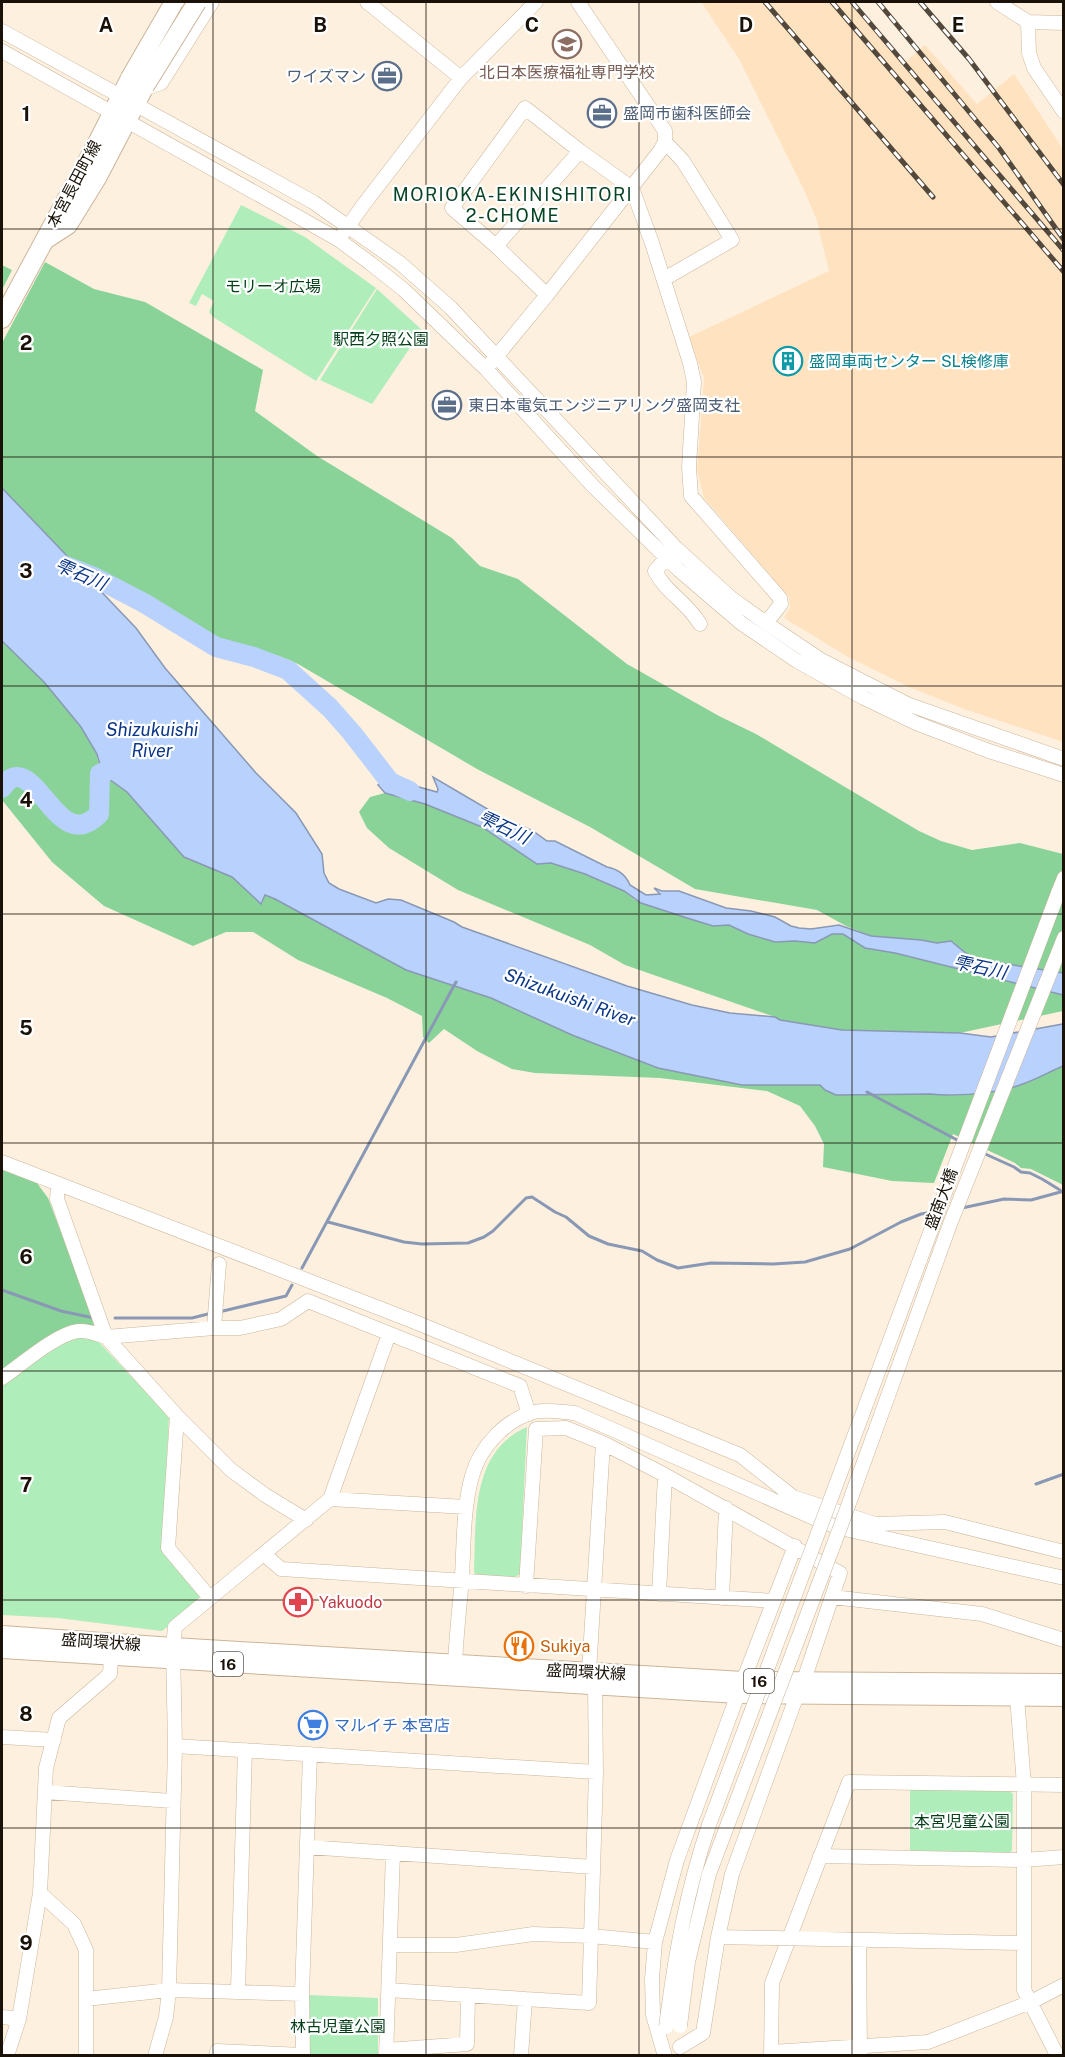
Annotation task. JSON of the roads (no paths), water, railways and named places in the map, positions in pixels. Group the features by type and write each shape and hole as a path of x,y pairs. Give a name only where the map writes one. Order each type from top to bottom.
{"main road":[{"name":"本宮長田町線","path":"2,319 44,241 68,225 97,178 123,109 176,2"},
{"name":"本宮長田町線","path":"137,82 197,2"},
{"name":"盛岡環状線","path":"2,1635 173,1654 592,1679 741,1687 1064,1697"},
{"name":"盛岡環状線","path":"2,1649 111,1656 173,1654"},
{"name":"盛岡環状線","path":"800,1688 1064,1683"}],"street":[{"path":"176,2 130,70 131,77 149,87 161,83 212,2"},
{"path":"367,2 460,78"},
{"path":"339,240 460,78 536,2"},
{"path":"486,369 632,188 664,142 665,131 579,2"},
{"path":"997,2 1028,22 1064,23"},
{"path":"1028,22 1029,53 1034,68 1064,112"},
{"path":"2,31 123,109 339,240 404,290 486,369 592,485 671,553 766,623 821,660 907,704 1064,759"},
{"path":"2,51 313,202 400,263 451,308 497,357 671,553 741,623 796,661 916,723 988,751 1064,775"},
{"path":"547,295 452,208 525,108 632,188 664,279 694,382 689,467 691,496 780,598 781,604 766,623"},
{"path":"664,142 683,161 732,240 664,279"},
{"path":"496,246 580,151"},
{"path":"671,553 655,571 661,583 692,610 700,624"},
{"name":"盛南大橋","path":"673,2026 675,1958 693,1872 934,1218 1064,878"},
{"name":"盛南大橋","path":"673,2026 709,1874 840,1528 950,1224 1064,938"},
{"path":"2,1162 410,1320 740,1455 793,1497 875,1524 945,1522 1064,1552"},
{"path":"57,1185 57,1199 106,1337 177,1416 231,1470 265,1495 306,1520"},
{"path":"214,1328 219,1264"},
{"path":"2,1378 64,1335 80,1331 93,1332 106,1337 240,1328 280,1319 308,1301 520,1386 529,1414"},
{"path":"155,2055 166,2018 169,1990 175,1746 173,1654 175,1628 330,1499 389,1334"},
{"path":"455,1671 466,1507 472,1475 486,1447 496,1434 529,1414 552,1410 575,1413 840,1528 1064,1578"},
{"path":"177,1416 168,1548 210,1598"},
{"path":"526,1586 536,1429 566,1428 603,1443 726,1508 840,1573 732,1874 718,1937 703,2033 680,2051 673,2026"},
{"path":"389,1990 590,2003 596,1772 592,1679 593,1588 603,1443"},
{"path":"659,1594 665,1475"},
{"path":"330,1499 466,1507"},
{"path":"722,1598 726,1508"},
{"path":"664,2054 653,2014 652,1978 655,1942 677,1860 795,1546"},
{"path":"265,1555 281,1569 774,1601"},
{"path":"832,1597 982,1614 1064,1640"},
{"path":"7,2055 19,2019 40,1893 46,1768 59,1718 110,1674 111,1656"},
{"path":"1017,1697 1024,1785 1024,1990 1057,2053"},
{"path":"2,1737 54,1740"},
{"path":"175,1746 596,1772"},
{"path":"238,1990 245,1750"},
{"path":"217,2055 217,2051 303,2055 302,1994 310,1754"},
{"path":"1064,1785 849,1782 772,1983 771,2054 860,2051 928,2042 1031,2002 1064,1985"},
{"path":"45,1792 172,1801"},
{"path":"307,1847 593,1868"},
{"path":"393,1853 386,2053 467,2044 468,1995"},
{"path":"820,1856 1023,1860 1064,1857"},
{"path":"40,1893 74,1924 86,1950 86,2055"},
{"path":"390,1945 456,1945 533,1934 655,1942"},
{"path":"718,1937 1023,1943"},
{"path":"859,1941 860,2051"},
{"path":"86,1999 169,1990 238,1990 302,1994"},
{"path":"521,2055 525,1999"},
{"path":"2,2018 19,2019"},
{"path":"664,2054 673,2026"}],"water":[{"name":"Shizukuishi River","path":"2,488 136,628 165,668 256,773 296,813 322,854 324,873 329,883 339,889 376,903 388,899 401,900 462,927 627,986 692,1005 730,1013 775,1017 780,1020 842,1030 960,1033 991,1037 1063,1024 1063,1066 1011,1088 963,1095 836,1095 820,1085 742,1085 658,1068 572,1035 491,998 406,970 275,899 265,895 261,904 232,877 184,857 127,792 109,779 101,768 97,754 81,727 44,682 2,641"},
{"path":"392,775 408,784 437,792 433,777 501,817 533,831 547,841 555,841 618,871 624,875 630,885 646,895 660,894 654,888 662,891 679,891 726,908 775,917 799,928 811,929 839,925 871,936 937,943 951,941 967,954 982,960 1063,973 1063,995 895,953 865,948 843,934 832,934 815,943 775,942 748,934 729,925 713,926 641,903 624,891 585,874 551,863 537,864 482,827 425,804 385,793 378,785"}],"waterway":[{"name":"雫石川","path":"58,563 94,577 144,603 216,647 254,657 288,670 330,708 390,782 410,791"},
{"path":"2,788 12,778 22,778 32,785 62,817 73,824 85,823 99,814 100,774 127,762"},
{"path":"302,1268 456,982"},
{"path":"867,1092 959,1141"},
{"path":"983,1153 1021,1172 1030,1173 1060,1190"},
{"path":"962,1208 1004,1199 1031,1200 1064,1191"},
{"path":"328,1222 404,1242 468,1243 493,1231 526,1198 532,1197 566,1217 589,1236 608,1244 642,1251 678,1268 711,1263 805,1262 850,1249 901,1222 932,1212"},
{"path":"223,1311 286,1296 292,1285"},
{"path":"2,1290 61,1311 94,1318"},
{"path":"115,1318 192,1318 208,1314"},
{"path":"1036,1484 1064,1474"}],"railway":[{"path":"765,2 933,197"},
{"path":"832,2 1064,272"},
{"path":"852,2 1064,251"},
{"path":"878,2 999,148 1064,240"},
{"path":"920,2 969,59 1064,185"}],"place":[{"name":"北日本医療福祉専門学校","path":"567,44"},
{"name":"ワイズマン","path":"387,76"},
{"name":"盛岡市歯科医師会","path":"602,113"},
{"name":"盛岡車両センター SL検修庫","path":"788,361"},
{"name":"東日本電気エンジニアリング盛岡支社","path":"447,405"},
{"name":"Yakuodo","path":"298,1602"},
{"name":"Sukiya","path":"519,1646"},
{"name":"マルイチ 本宮店","path":"313,1725"}],"district":[{"name":"MORIOKA-EKINISHITORI 2-CHOME","path":"513,204"}],"park label":[{"name":"モリーオ広場","path":"273,286"},
{"name":"駅西夕照公園","path":"381,339"},
{"name":"本宮児童公園","path":"962,1821"},
{"name":"林古児童公園","path":"338,2026"}]}
